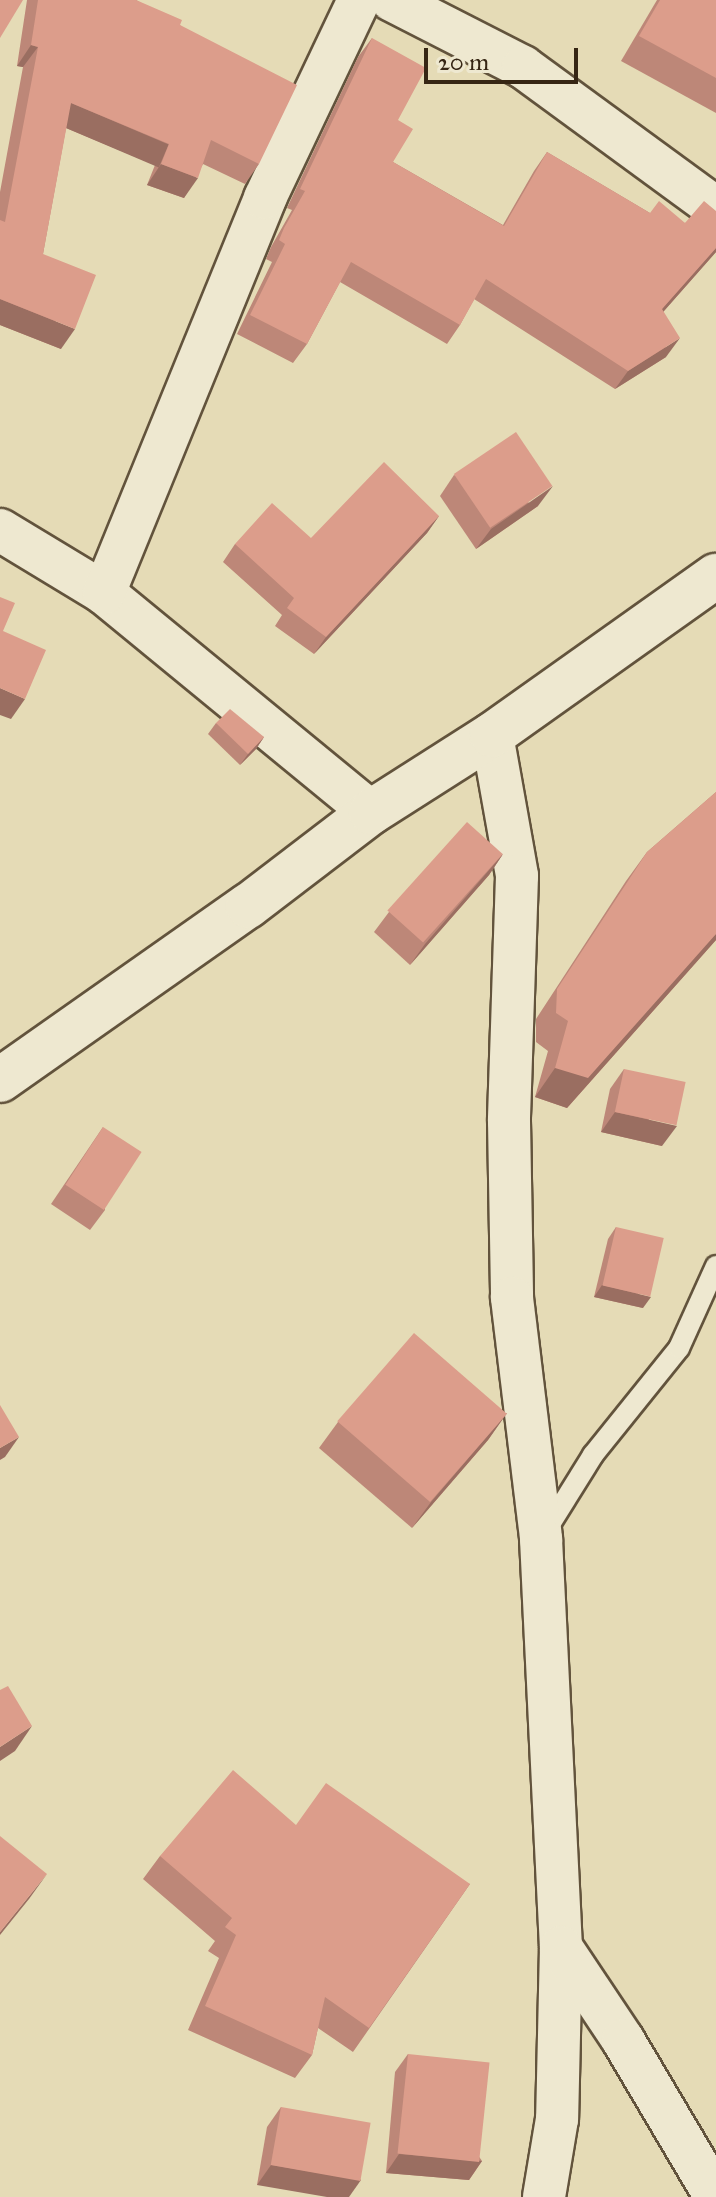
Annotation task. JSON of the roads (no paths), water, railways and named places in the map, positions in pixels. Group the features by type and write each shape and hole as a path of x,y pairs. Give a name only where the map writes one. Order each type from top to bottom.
{"main road":[{"path":"0,1080 248,906 371,812 492,735 716,576"}],"street":[{"path":"104,593 265,198 359,0"},
{"path":"392,0 523,67 716,208"},
{"path":"0,530 104,593 371,812"},
{"path":"492,735 517,876 509,1121 512,1298 541,1539 561,1947 557,2119 544,2197"},
{"path":"561,1947 716,2197"}],"lane":[{"path":"541,1539 593,1455 679,1348 716,1266"}]}
